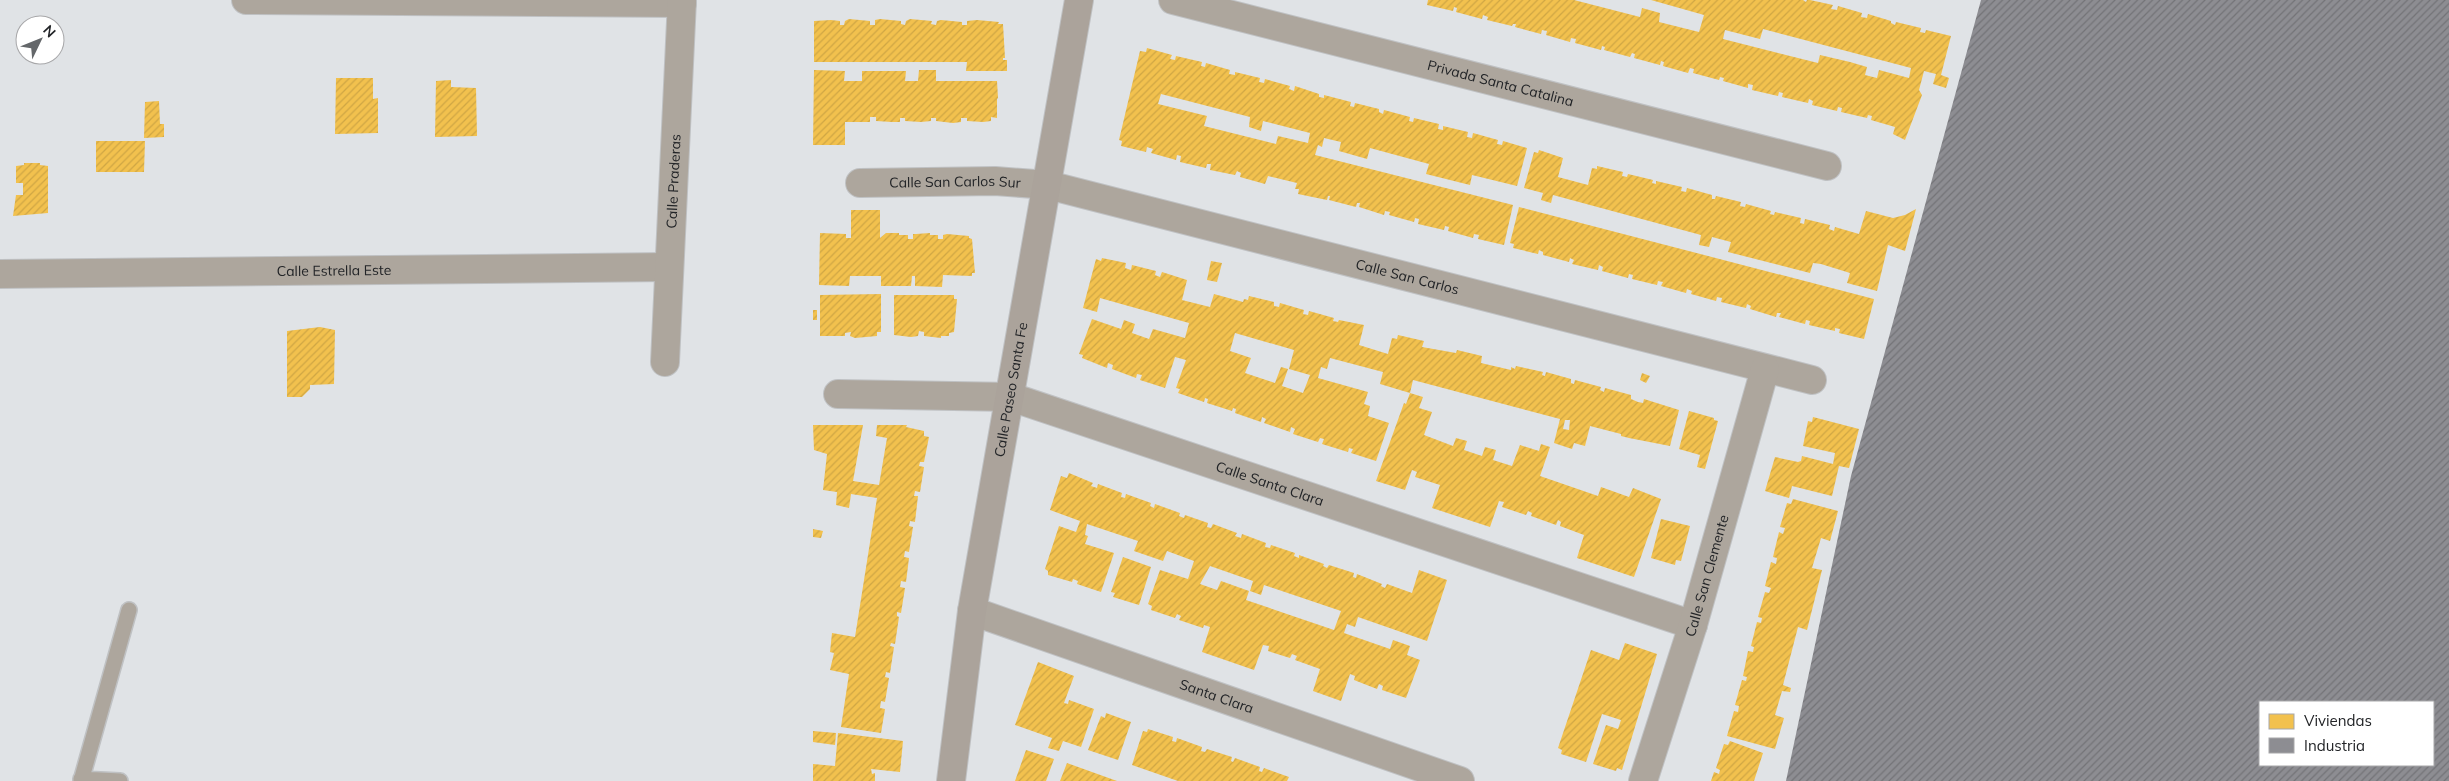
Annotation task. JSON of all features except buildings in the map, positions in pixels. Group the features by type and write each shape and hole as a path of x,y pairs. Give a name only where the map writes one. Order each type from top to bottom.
{"street":[{"path":"246,0 682,2"},
{"name":"Calle Paseo Santa Fe","path":"951,781 972,611 1079,0"},
{"name":"Privada Santa Catalina","path":"1173,0 1827,166"},
{"name":"Calle Praderas","path":"665,362 682,2"},
{"name":"Calle San Carlos Sur","path":"860,183 995,181 1048,185"},
{"name":"Calle San Carlos","path":"1048,185 1812,380"},
{"name":"Calle Estrella Este","path":"0,274 669,267"},
{"name":"Calle San Clemente","path":"1643,781 1693,624 1765,368"},
{"name":"Calle Santa Clara","path":"838,394 1010,397 1693,624"},
{"name":"Santa Clara","path":"972,611 1460,781"}],"lane":[{"path":"120,781 81,780 129,610"}]}
